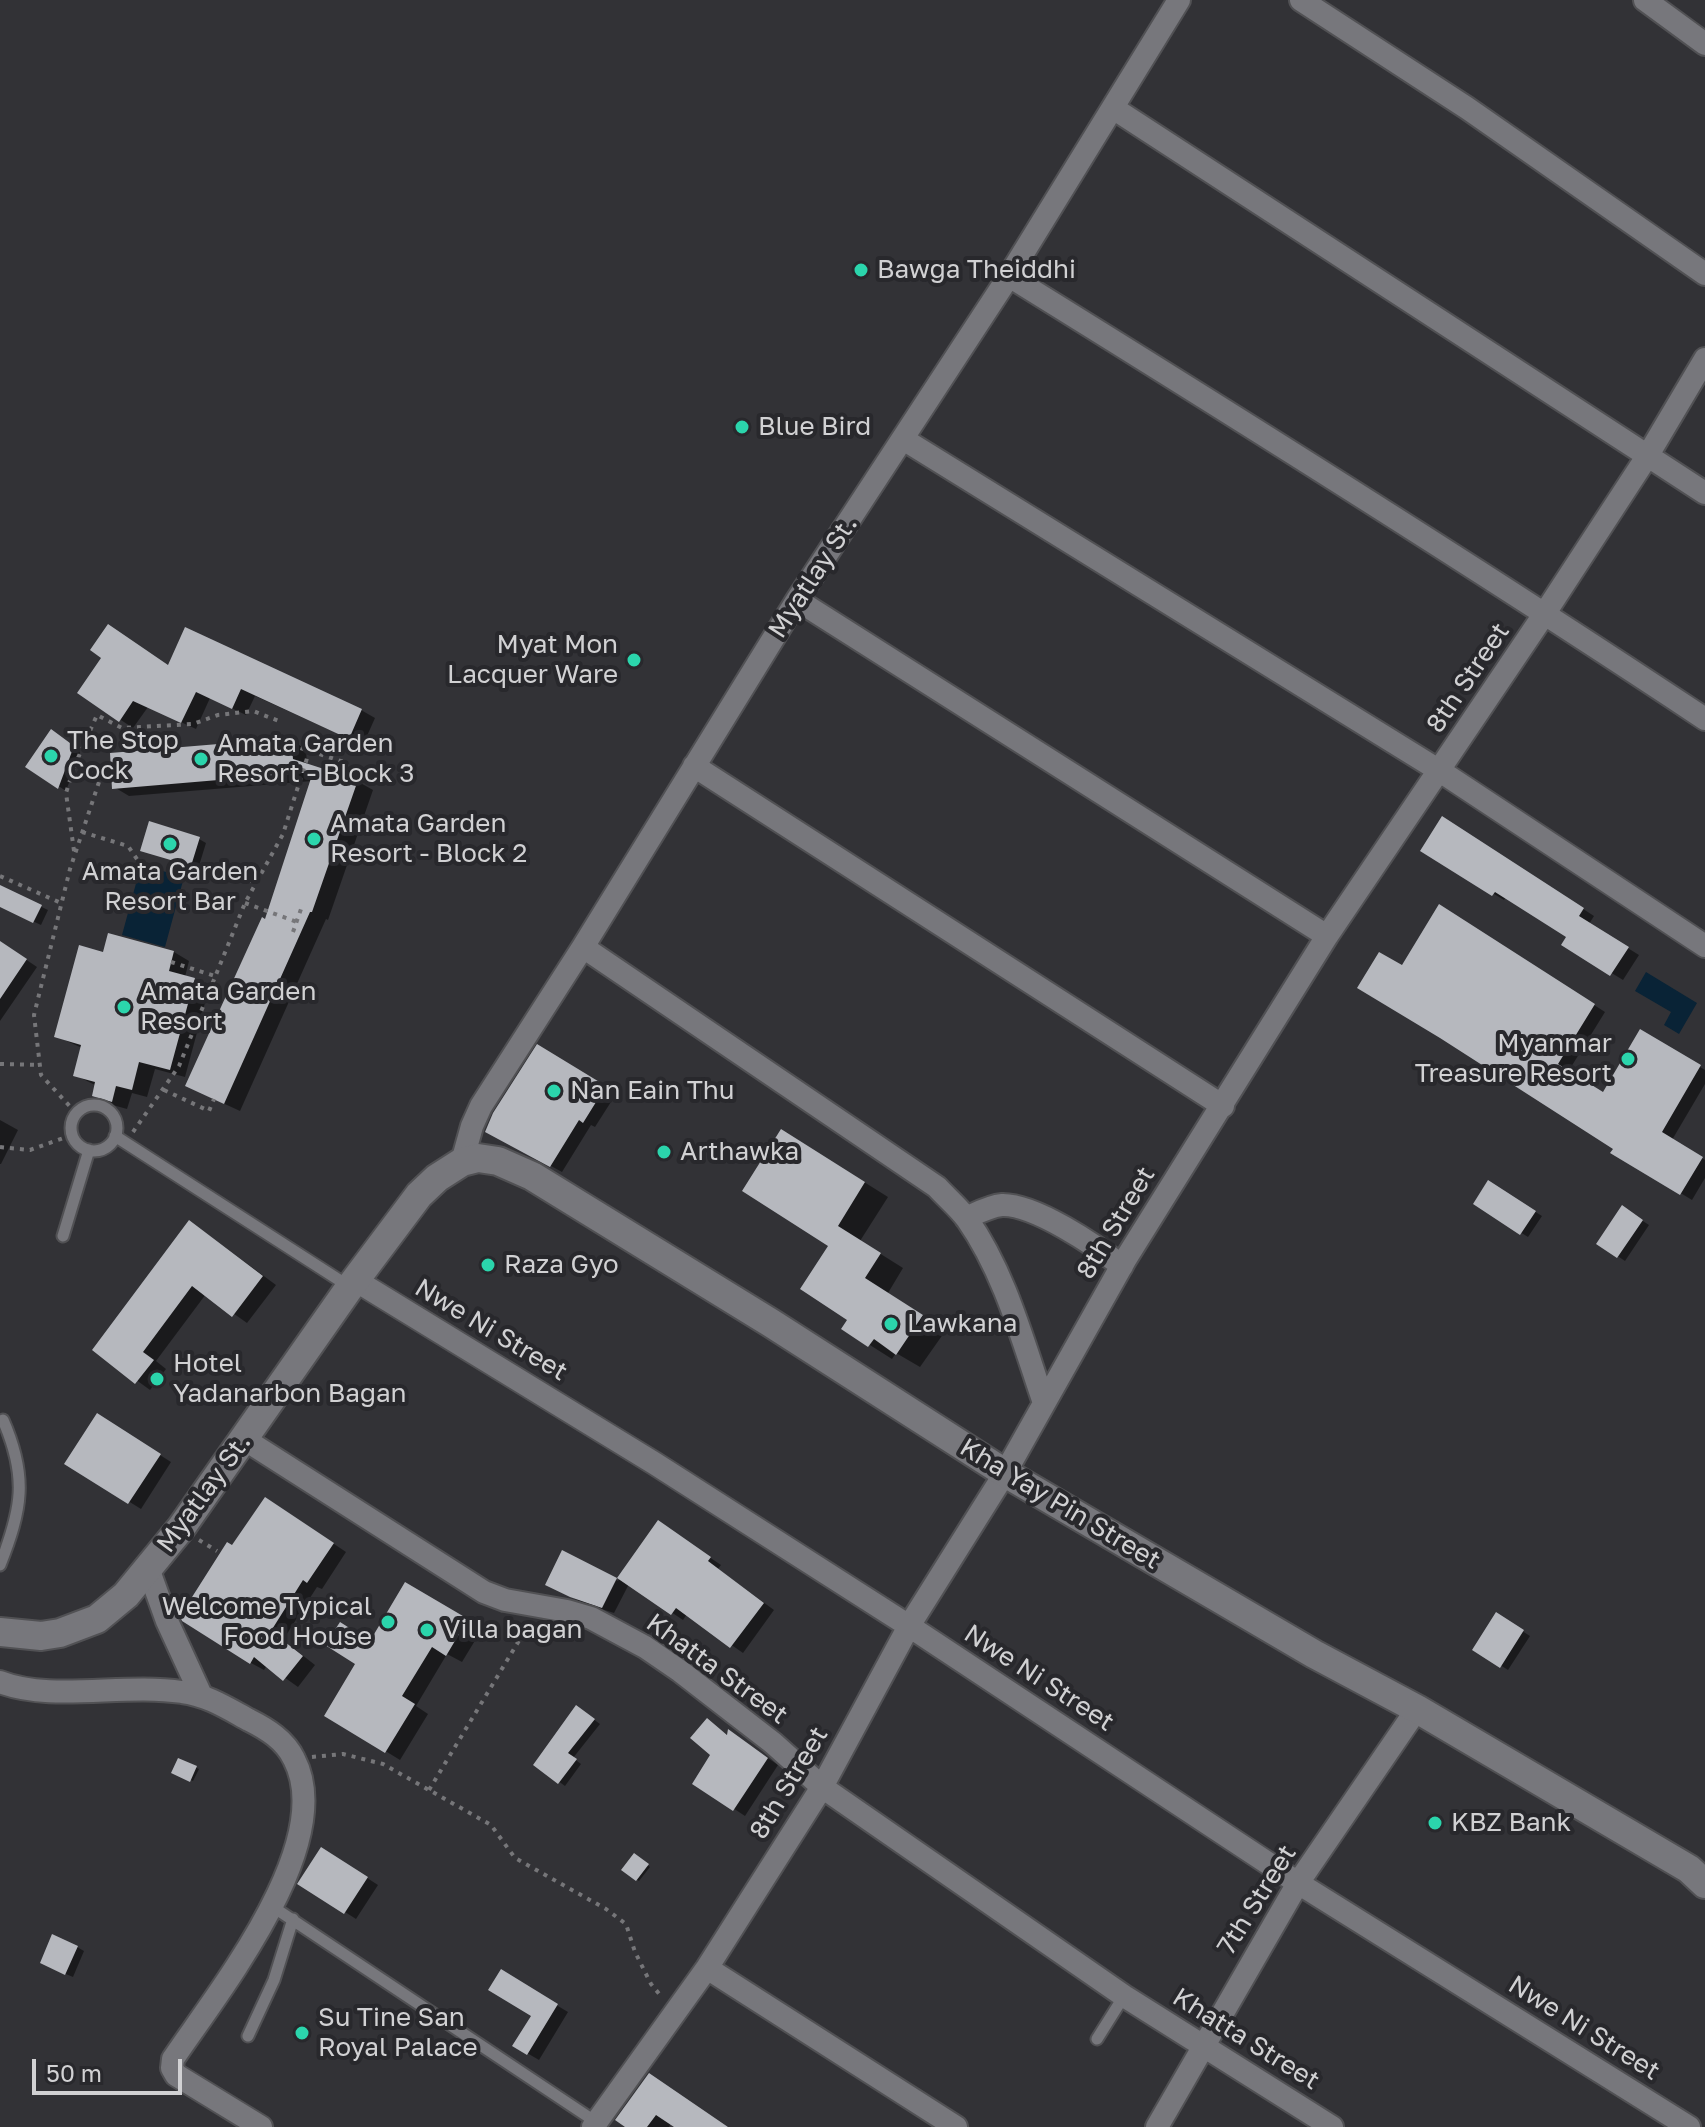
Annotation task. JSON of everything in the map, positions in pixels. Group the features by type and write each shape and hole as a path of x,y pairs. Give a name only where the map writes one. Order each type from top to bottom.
{"street":[{"name":"Myatlay St.","path":"0,1632 41,1636 60,1633 97,1619 126,1595 244,1439 352,1284 419,1195 450,1168 462,1162 481,1106 797,600 1009,276 1179,0"},
{"path":"1301,0 1467,108 1705,274"},
{"path":"1645,0 1705,44"},
{"path":"1113,108 1705,493"},
{"path":"1009,276 1246,422 1705,719"},
{"name":"8th Street","path":"598,2125 707,1968 822,1787 909,1626 1005,1473 1122,1266 1327,936 1545,613 1648,455 1705,359"},
{"path":"903,439 1440,771 1705,946"},
{"path":"797,600 1327,936"},
{"path":"694,766 1223,1106"},
{"path":"583,947 937,1187 966,1218 984,1248 1014,1314 1044,1403"},
{"name":"Kha Yay Pin Street","path":"462,1162 478,1158 498,1161 532,1176 771,1323 1005,1473 1300,1646 1417,1709 1700,1876"},
{"path":"966,1218 1001,1205 1015,1207 1088,1240 1122,1266"},
{"name":"Nwe Ni Street","path":"352,1284 654,1463 909,1626 1298,1883 1689,2127"},
{"name":"Khatta Street","path":"244,1439 484,1592 538,1608 567,1611 591,1618 645,1647 773,1743 822,1787 1124,1996 1332,2127"},
{"path":"148,1568 167,1621 201,1695"},
{"path":"1,1685 24,1690 123,1688 201,1695 270,1732 281,1740 294,1759 300,1776 303,1809 289,1872 273,1907 173,2059 172,2068 176,2075 261,2127"},
{"name":"7th Street","path":"1157,2127 1298,1883 1417,1709"},
{"path":"707,1968 926,2119 956,2127"}],"lane":[{"path":"121,1140 105,1148 82,1148 72,1135 72,1119 90,1105 106,1108 116,1120 121,1140 352,1284"},
{"path":"63,1236 89,1150"},
{"path":"0,1565 20,1504 15,1447 3,1420"},
{"path":"273,1907 598,2125"},
{"path":"248,2036 274,1980 293,1919"},
{"path":"1097,2039 1124,1996"}],"path":[{"path":"75,855 66,793 97,715 122,728 193,724 218,715 253,711 279,721"},
{"path":"291,745 347,763 345,775"},
{"path":"121,1140 164,1090 179,1066 245,903 283,834 309,752"},
{"path":"76,1113 41,1075 34,1015 82,832 100,779 111,765"},
{"path":"74,767 89,766 100,779"},
{"path":"82,832 128,846 141,865"},
{"path":"184,877 217,865 256,883"},
{"path":"0,876 61,903"},
{"path":"245,903 297,922"},
{"path":"293,932 301,909"},
{"path":"171,962 215,976"},
{"path":"0,1064 40,1065"},
{"path":"164,1090 209,1111 214,1099"},
{"path":"0,1147 30,1150 72,1135"},
{"path":"429,1790 538,1608"},
{"path":"294,1759 343,1754 383,1764 491,1825 515,1858 606,1909 626,1924 635,1952 651,1984 676,2013"}],"water":[{"path":"141,865 184,877 165,947 122,935"},
{"path":"1646,972 1697,1003 1679,1034 1664,1025 1671,1012 1635,991"}],"building":[{"path":"108,624 168,665 185,627 362,709 349,739 241,689 232,709 196,692 181,723 133,701 119,722 77,693 101,658 90,650"},
{"name":"The Stop Cock","path":"51,729 74,746 58,789 25,767"},
{"path":"291,738 293,759 358,780 312,912 224,1104 185,1086 262,917 265,919 313,772 112,789 110,753"},
{"path":"1442,816 1584,908 1579,916 1629,947 1610,976 1561,945 1566,937 1495,892 1492,896 1420,851"},
{"name":"Amata Garden Resort Bar","path":"149,821 200,837 191,866 140,851"},
{"path":"0,885 42,905 33,923 0,907"},
{"path":"1439,904 1595,1004 1558,1064 1603,1092 1640,1029 1701,1065 1662,1132 1703,1157 1680,1195 1610,1153 1613,1149 1440,1038 1357,988 1379,952 1402,965"},
{"name":"Amata Garden Resort","path":"108,933 174,951 169,971 195,978 170,1070 139,1062 132,1090 116,1086 112,1102 92,1096 95,1082 73,1076 81,1045 54,1037 79,945 103,952"},
{"path":"0,941 27,959 0,999"},
{"path":"537,1044 606,1086 583,1123 579,1120 550,1167 485,1132 493,1113"},
{"path":"781,1129 865,1182 838,1226 881,1253 865,1278 923,1315 896,1355 874,1339 868,1347 841,1329 847,1320 800,1289 828,1246 742,1191"},
{"path":"1488,1180 1536,1211 1520,1235 1473,1204"},
{"path":"1622,1205 1643,1220 1617,1258 1596,1244"},
{"path":"189,1220 263,1276 232,1317 192,1286 143,1352 154,1360 135,1384 92,1350"},
{"path":"97,1413 161,1454 128,1504 64,1464"},
{"path":"265,1497 334,1543 307,1583 303,1580 271,1631 303,1656 283,1681 254,1657 250,1664 182,1621 180,1616 227,1542 232,1545"},
{"path":"658,1520 711,1557 708,1561 764,1603 730,1648 676,1608 671,1615 617,1578"},
{"path":"562,1550 617,1578 602,1608 545,1585"},
{"path":"405,1582 468,1619 446,1656 432,1647 402,1696 415,1704 385,1753 324,1716 355,1664 325,1645 340,1622 370,1641"},
{"path":"1496,1612 1524,1630 1500,1668 1472,1650"},
{"path":"576,1705 595,1719 568,1753 577,1759 558,1784 533,1765"},
{"path":"707,1718 727,1735 728,1729 768,1758 733,1811 692,1784 710,1755 690,1738"},
{"path":"178,1758 197,1766 190,1782 171,1773"},
{"path":"321,1847 368,1877 344,1914 297,1884"},
{"path":"634,1853 649,1864 636,1881 621,1870"},
{"path":"52,1934 78,1946 65,1975 40,1963"},
{"path":"501,1969 558,2004 527,2055 512,2046 531,2016 488,1990"},
{"path":"649,2073 728,2127 674,2127 656,2115 647,2127 625,2127 615,2120"}],"place":[{"name":"Bawga Theiddhi","path":"861,270"},
{"name":"Blue Bird","path":"742,427"},
{"name":"Myat Mon Lacquer Ware","path":"634,660"},
{"name":"The Stop Cock","path":"51,756"},
{"name":"Amata Garden Resort - Block 3","path":"201,759"},
{"name":"Amata Garden Resort - Block 2","path":"314,839"},
{"name":"Amata Garden Resort Bar","path":"170,844"},
{"name":"Amata Garden Resort","path":"124,1007"},
{"name":"Myanmar Treasure Resort","path":"1628,1059"},
{"name":"Nan Eain Thu","path":"554,1091"},
{"name":"Arthawka","path":"664,1152"},
{"name":"Raza Gyo","path":"488,1265"},
{"name":"Lawkana","path":"891,1324"},
{"name":"Hotel Yadanarbon Bagan","path":"157,1379"},
{"name":"Welcome Typical Food House","path":"388,1622"},
{"name":"Villa bagan","path":"427,1630"},
{"name":"KBZ Bank","path":"1435,1823"},
{"name":"Su Tine San Royal Palace","path":"302,2033"}]}
